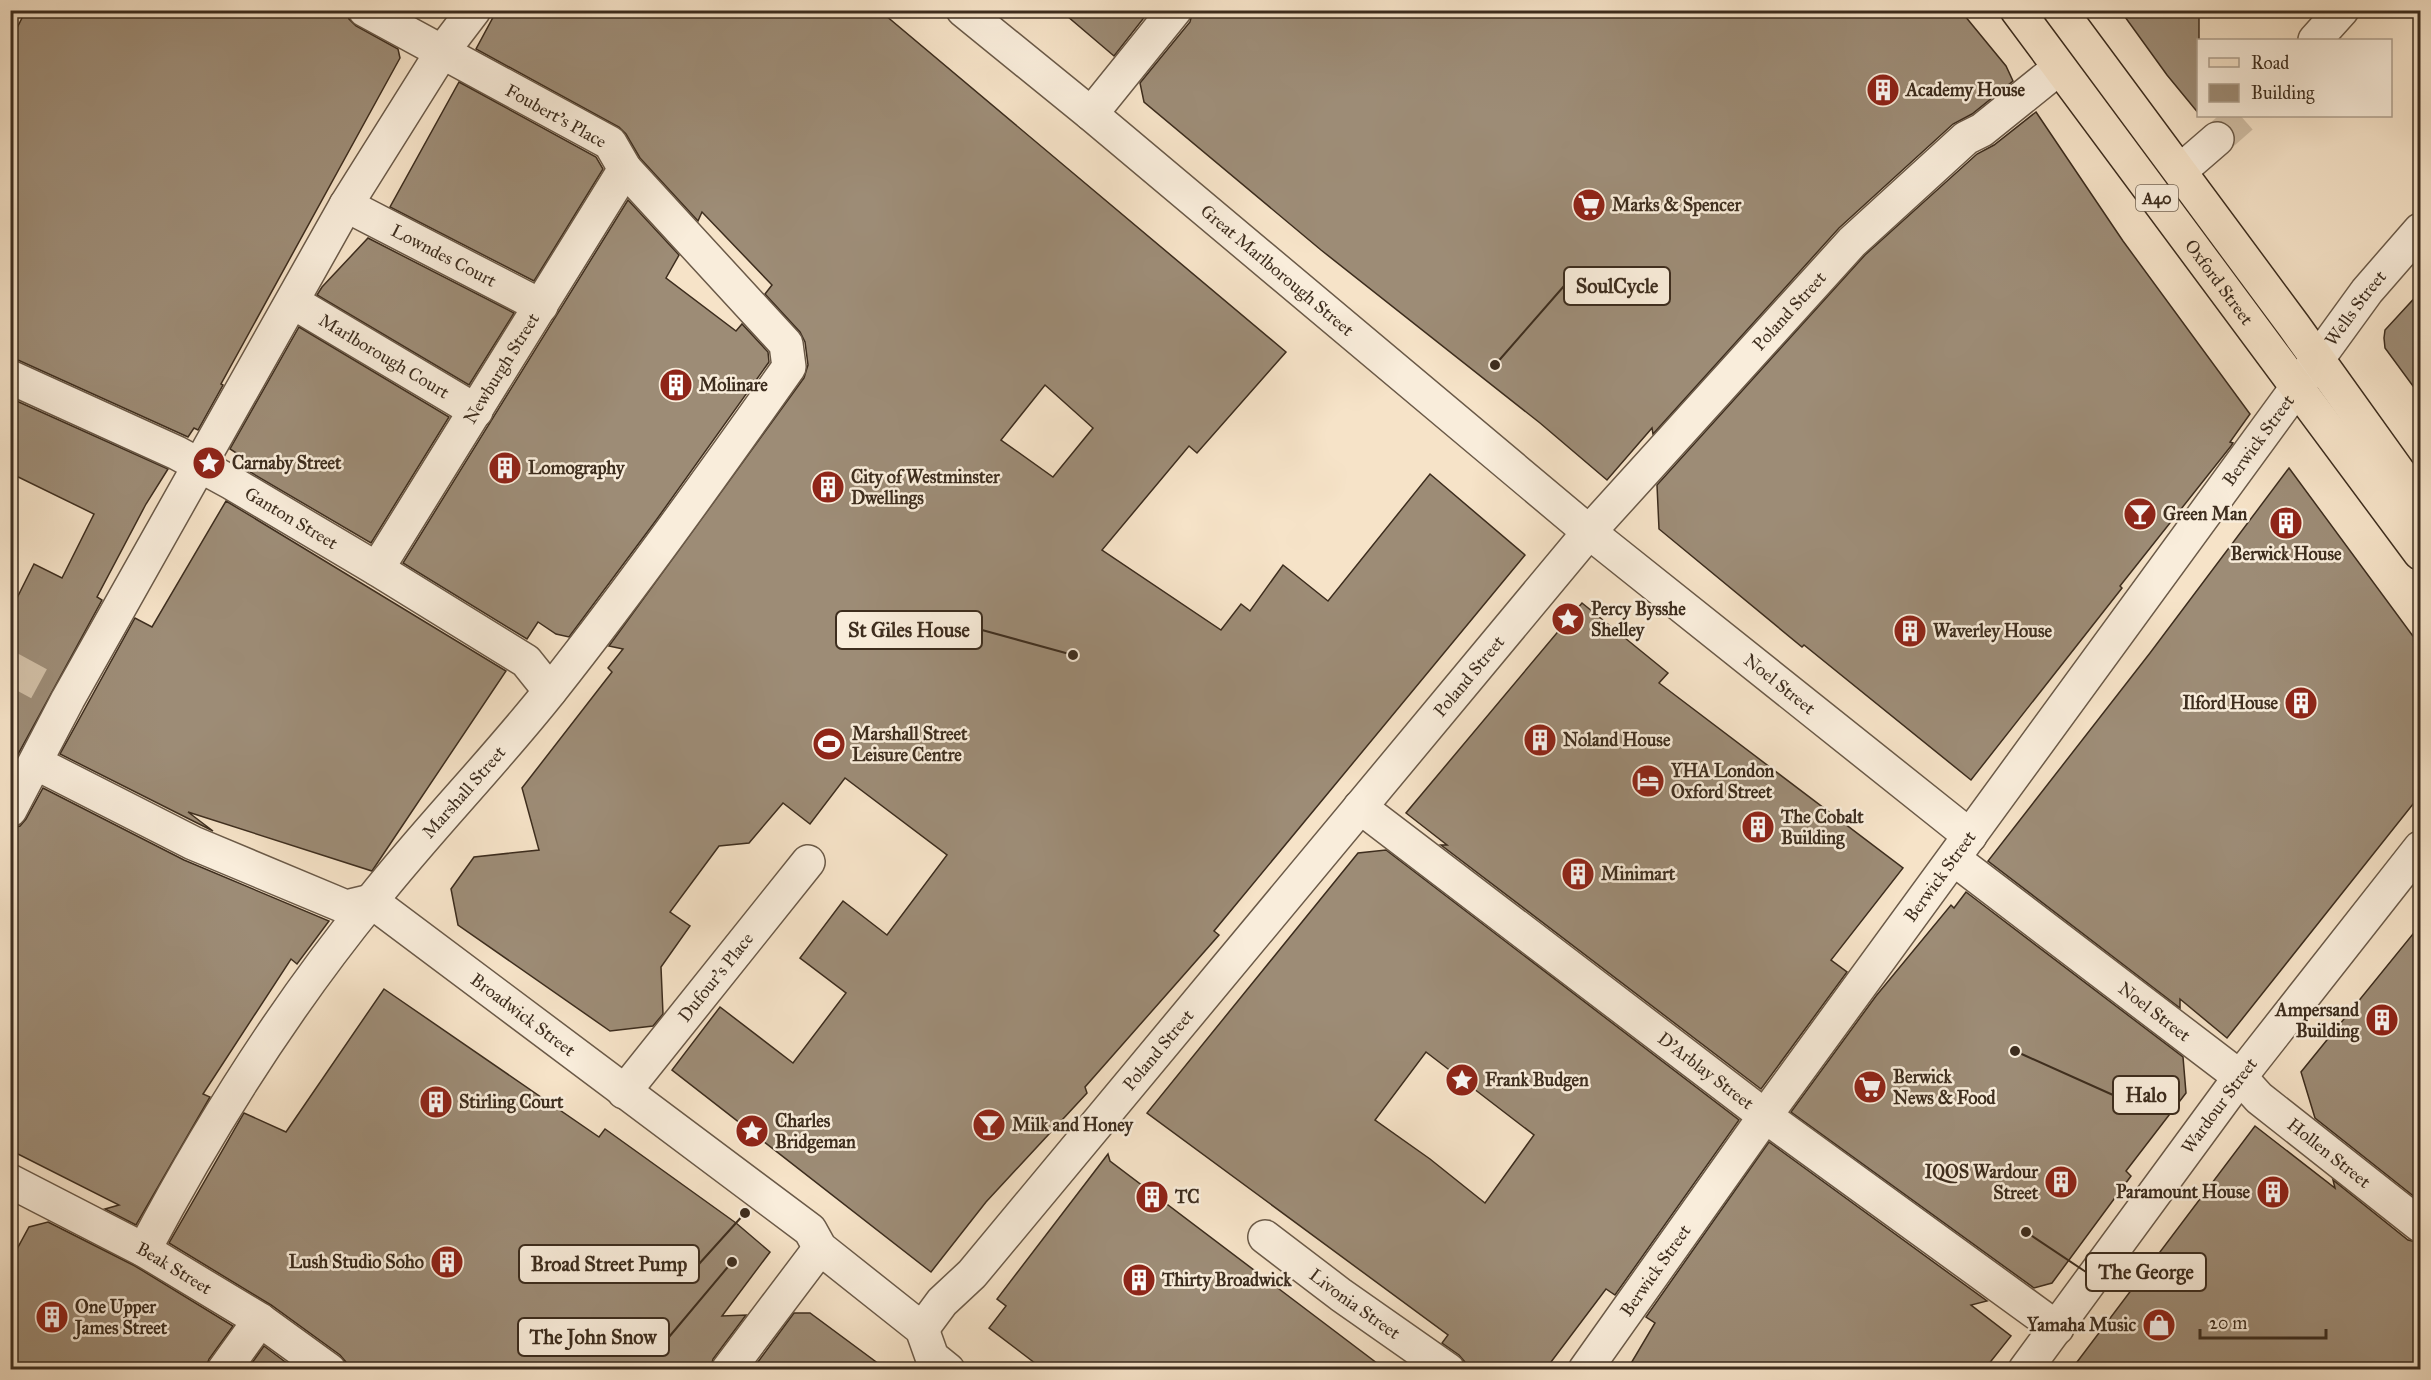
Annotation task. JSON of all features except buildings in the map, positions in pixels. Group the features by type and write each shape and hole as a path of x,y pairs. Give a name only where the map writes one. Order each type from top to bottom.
{"main road":[{"name":"Oxford Street","path":"2017,10 2421,553"},
{"name":"Oxford Street","path":"2060,10 2421,502"}],"street":[{"name":"Foubert's Place","path":"365,10 610,142 625,169 786,344"},
{"path":"10,810 36,763 58,693 199,464 346,205 442,52 474,10"},
{"name":"Great Marlborough Street","path":"963,10 1091,114 1589,532"},
{"path":"1091,114 1174,10"},
{"path":"2316,39 2342,10"},
{"name":"Poland Street","path":"922,1329 942,1302 972,1274 1589,532 1852,242 1966,138 1982,130 2059,68"},
{"path":"2180,171 2217,139"},
{"name":"Newburgh Street","path":"377,569 625,169"},
{"name":"Lowndes Court","path":"346,205 541,306"},
{"name":"Wells Street","path":"2298,386 2367,291 2421,230"},
{"name":"Marlborough Court","path":"293,302 476,411"},
{"name":"Marshall Street","path":"144,1250 233,1095 277,1028 371,901 550,691 694,501 789,367 786,344"},
{"name":"Ganton Street","path":"10,377 199,464 377,569 526,661 550,691"},
{"name":"Berwick Street","path":"1586,1370 1765,1116 2298,386"},
{"name":"Noel Street","path":"1589,532 1962,848 2240,1077"},
{"path":"36,763 193,843 346,907 371,901"},
{"name":"D'Arblay Street","path":"1360,807 1765,1116 2057,1328"},
{"name":"Wardour Street","path":"2025,1370 2240,1077 2421,848"},
{"name":"Dufour's Place","path":"624,1092 808,861"},
{"name":"Broadwick Street","path":"371,901 810,1230 820,1248 922,1329"},
{"name":"Hollen Street","path":"2240,1077 2259,1098 2421,1225"},
{"name":"Beak Street","path":"14,1193 144,1250 260,1320 329,1370"},
{"name":"Livonia Street","path":"1265,1237 1341,1295 1448,1370"},
{"path":"728,1370 820,1248"},
{"path":"224,1370 260,1320"},
{"path":"922,1329 932,1357 948,1370"}],"tunnel":[{"path":"2217,139 2242,117"},
{"path":"10,668 47,688"}],"place":[{"name":"Academy House","path":"1883,90"},
{"name":"Marks & Spencer","path":"1589,205"},
{"name":"SoulCycle","path":"1495,365"},
{"name":"Molinare","path":"676,385"},
{"name":"Carnaby Street","path":"209,463"},
{"name":"Lomography","path":"505,468"},
{"name":"City of Westminster Dwellings","path":"828,487"},
{"name":"Green Man","path":"2140,514"},
{"name":"Berwick House","path":"2286,523"},
{"name":"Percy Bysshe Shelley","path":"1568,619"},
{"name":"Waverley House","path":"1910,631"},
{"name":"St Giles House","path":"1073,655"},
{"name":"Ilford House","path":"2301,703"},
{"name":"Noland House","path":"1540,740"},
{"name":"Marshall Street Leisure Centre","path":"829,744"},
{"name":"YHA London Oxford Street","path":"1648,781"},
{"name":"The Cobalt Building","path":"1758,827"},
{"name":"Minimart","path":"1578,874"},
{"name":"Ampersand Building","path":"2382,1020"},
{"name":"Halo","path":"2015,1051"},
{"name":"Frank Budgen","path":"1462,1080"},
{"name":"Berwick News & Food","path":"1870,1087"},
{"name":"Stirling Court","path":"436,1102"},
{"name":"Milk and Honey","path":"989,1125"},
{"name":"Charles Bridgeman","path":"752,1131"},
{"name":"IQOS Wardour Street","path":"2061,1182"},
{"name":"Paramount House","path":"2273,1192"},
{"name":"TC","path":"1152,1197"},
{"name":"Broad Street Pump","path":"745,1213"},
{"name":"The George","path":"2026,1232"},
{"name":"Lush Studio Soho","path":"447,1262"},
{"name":"The John Snow","path":"732,1262"},
{"name":"Thirty Broadwick","path":"1139,1280"},
{"name":"One Upper James Street","path":"52,1317"},
{"name":"Yamaha Music","path":"2159,1325"}]}
